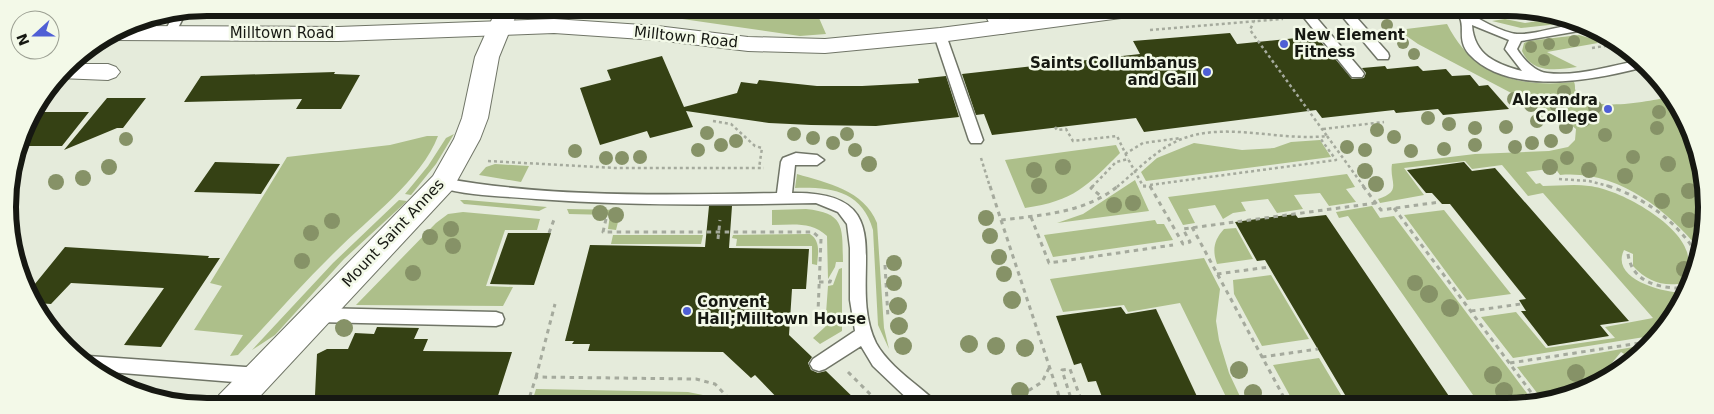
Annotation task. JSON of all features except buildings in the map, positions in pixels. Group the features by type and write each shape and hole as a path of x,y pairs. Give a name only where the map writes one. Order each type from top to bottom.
{"main road":[{"name":"Milltown Road","path":"130,33 338,34 503,18 786,46 825,46 940,35 998,18 1029,16"},
{"name":"Mount Saint Annes","path":"238,398 443,183 472,126 486,57 503,18"},
{"path":"72,72 108,72"}],"lane":[{"path":"1309,16 1357,74"},
{"path":"1348,16 1383,56"},
{"path":"1463,16 1471,46 1481,57 1510,72 1547,78 1634,65"},
{"path":"1467,16 1488,28 1516,38 1575,29"},
{"path":"170,33 178,19"},
{"path":"940,35 976,140"},
{"path":"1516,38 1511,49 1514,55 1529,70 1547,78"},
{"path":"784,199 788,162 796,158 817,160"},
{"path":"443,183 467,188 611,200 827,200 848,210 854,220 859,250 860,317 863,335 872,353 919,398"},
{"path":"316,315 496,319"},
{"path":"820,364 863,335"},
{"path":"98,364 258,376"}],"path":[{"path":"1251,16 1254,21 1250,30 1381,210 1440,202"},
{"path":"713,121 731,124 755,146 762,148 759,168"},
{"path":"1322,130 1384,122"},
{"path":"1055,127 1057,130 1066,129 1073,141 1117,136 1143,186 1336,160 1320,138"},
{"path":"1125,154 1143,143 1232,132 1290,138 1320,138 1327,136"},
{"path":"1001,220 1031,217 1068,209 1102,197 1135,172 1153,155 1184,138"},
{"path":"976,140 1060,398"},
{"path":"1102,197 1091,188 1116,162 1128,159"},
{"path":"1559,179 1595,181 1630,193 1650,206 1671,224 1693,250"},
{"path":"1150,185 1183,244 1190,242 1183,228 1376,203"},
{"path":"1394,208 1534,396"},
{"path":"546,215 563,217"},
{"path":"1031,217 1049,263 1173,245"},
{"path":"598,219 606,220 602,232 813,232 821,239 818,312"},
{"path":"1192,227 1284,398"},
{"path":"1628,254 1628,262 1632,270 1642,279 1665,288 1679,288"},
{"path":"1217,274 1269,267"},
{"path":"529,398 555,304"},
{"path":"1471,311 1522,304"},
{"path":"1510,363 1641,343"},
{"path":"1262,357 1318,349"},
{"path":"1017,398 1042,382 1050,366"},
{"path":"1071,398 1062,370 1070,369 1080,398"},
{"path":"847,372 874,398"},
{"path":"536,376 696,379 715,384 728,398"}],"green space":[{"path":"661,16 818,16 826,34 800,36"},
{"path":"1505,19 1525,23 1544,20 1559,24 1521,28 1492,21"},
{"path":"1447,24 1458,42 1470,56 1484,67 1500,75 1535,83 1574,82 1575,89 1581,97 1591,102 1619,104 1664,98 1683,134 1694,170 1698,207 1694,244 1655,206 1620,185 1581,175 1560,175 1555,168 1526,172 1536,184 1540,183 1543,186 1583,185 1616,193 1631,200 1660,219 1672,229 1681,241 1688,256 1687,271 1681,283 1663,284 1644,276 1633,266 1633,254 1624,250 1622,260 1624,269 1631,276 1651,287 1677,292 1666,313 1647,337 1513,358 1481,317 1516,312 1546,348 1615,338 1605,327 1653,318 1543,193 1528,196 1502,165 1472,169 1465,161 1404,168 1424,195 1380,203 1378,199 1386,196 1393,189 1392,164 1475,154 1549,151 1568,147 1575,140 1576,129 1570,124 1418,44 1398,30"},
{"path":"1579,35 1593,39 1598,43 1547,52 1577,67 1546,69 1539,67 1532,64 1522,51 1524,43 1528,41"},
{"path":"454,134 436,164 411,195 405,194 428,166 446,138"},
{"path":"427,136 438,136 420,168 392,198 322,265 238,355 230,356 243,335 194,330 222,286 210,283 287,157 390,145"},
{"path":"1320,140 1331,157 1146,181 1141,172 1157,158 1194,143 1242,150 1274,148 1291,142"},
{"path":"1116,145 1120,153 1098,175 1078,190 1056,201 1025,208 1005,160"},
{"path":"495,164 529,166 521,182 479,175 486,167"},
{"path":"797,174 832,185 854,195 871,212 877,223 884,328 889,349 878,325 873,230 868,217 853,199 843,194 821,189 795,188"},
{"path":"1347,174 1355,187 1346,189 1356,202 1329,206 1320,193 1294,195 1303,209 1277,213 1268,199 1241,202 1246,211 1233,213 1223,219 1215,205 1188,209 1195,223 1183,225 1168,197"},
{"path":"1135,180 1149,211 1057,223 1083,214"},
{"path":"399,200 407,201 344,259 275,335 252,350 333,263"},
{"path":"460,200 547,207 539,211 464,204"},
{"path":"1372,206 1380,218 1394,216 1529,396 1475,398 1348,216 1339,218 1336,212"},
{"path":"567,209 621,210 616,230 608,229 610,215 569,214"},
{"path":"806,209 829,214 839,224 843,262 836,262 828,279 827,236 821,231 808,226 772,225 772,210"},
{"path":"1444,210 1511,294 1467,300 1404,215"},
{"path":"463,212 540,219 537,230 505,230 486,286 513,287 503,306 356,305 436,223 448,214"},
{"path":"1155,220 1157,224 1164,224 1173,240 1053,257 1044,235"},
{"path":"1236,228 1253,259 1217,264 1214,250 1218,237 1224,229"},
{"path":"810,234 814,237 817,244 817,265 812,264 812,246 736,246 737,239 732,238 733,235"},
{"path":"613,235 703,235 701,244 611,244"},
{"path":"1204,258 1220,289 1216,321 1219,340 1229,373 1241,398 1227,398 1180,303 1128,312 1124,305 1063,312 1050,279"},
{"path":"842,268 842,331 820,344 813,338 825,327 828,286 833,285 839,269"},
{"path":"1271,275 1309,339 1262,346 1234,294 1233,280"},
{"path":"1637,346 1626,355 1621,352 1606,370 1591,378 1568,388 1544,394 1539,395 1517,367"},
{"path":"1319,358 1343,398 1291,398 1273,365"},
{"path":"536,389 688,392 703,395 705,398 533,398"}],"place":[{"name":"New Element Fitness","path":"1284,44"},
{"name":"Saints Collumbanus and Gall","path":"1207,72"},
{"name":"Alexandra College","path":"1608,109"},
{"name":"Convent Hall;Milltown House","path":"687,311"}]}
